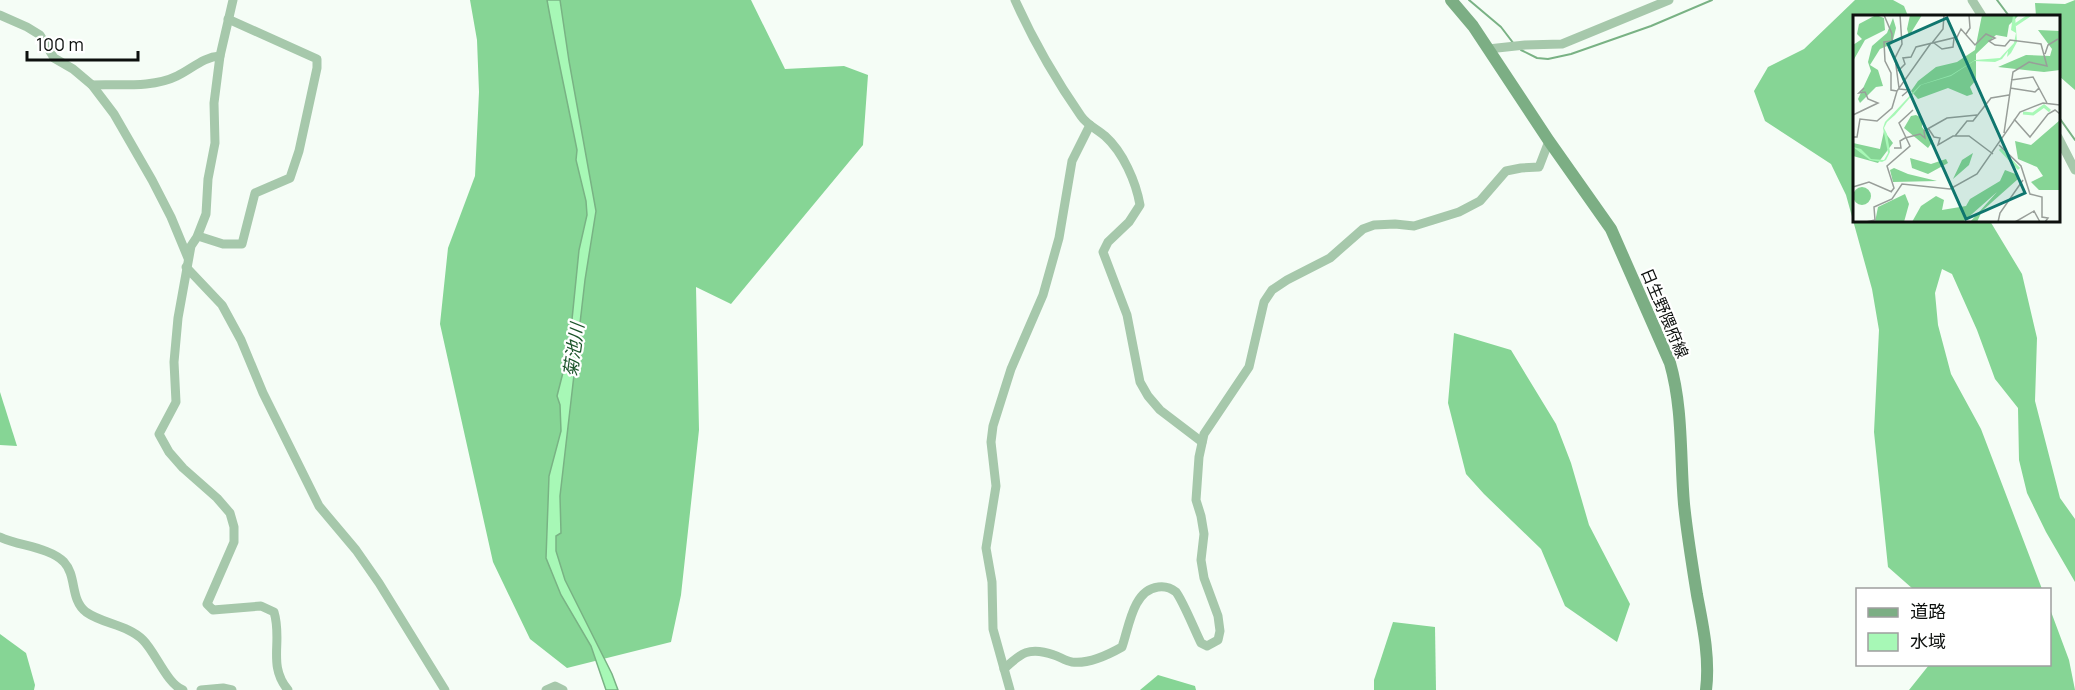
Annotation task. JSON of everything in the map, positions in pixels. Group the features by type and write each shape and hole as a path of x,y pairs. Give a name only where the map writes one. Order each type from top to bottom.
{"main road":[{"name":"日生野隈府線","path":"1451,0 1473,26 1549,141 1611,229 1670,363 1676,385 1689,542 1706,638 1708,664 1706,690"}],"street":[{"path":"233,0 220,56 214,103 215,143 208,178 207,206 198,236 191,246 178,318 174,362 176,402 159,434 169,453 230,513 234,527 234,542 207,604 213,610 261,606 274,612 279,635 276,669 288,690"},
{"path":"1015,0 1042,52 1082,118 1105,136 1116,149 1138,190 1140,205 1129,222 1108,242 1103,252 1127,315 1140,382 1148,396 1161,410 1202,442"},
{"path":"1488,49 1562,44 1669,0"},
{"path":"1972,0 1981,15"},
{"path":"0,15 39,35 54,58 73,69 92,85 114,114 171,217 187,263 222,304 231,319 263,393 319,506 356,550 445,690"},
{"path":"198,236 223,244 242,244 255,193 290,178 299,151 317,68 317,59 228,19"},
{"path":"92,85 155,82 177,77 211,57 220,56"},
{"path":"1010,690 993,629 992,582 986,548 996,486 991,442 993,426 1011,369 1043,295 1059,238 1072,161 1090,125"},
{"path":"1004,669 1023,652 1041,651 1071,662 1083,662 1116,651 1122,647 1139,598 1146,591 1156,587 1166,587 1176,593 1201,643 1207,646 1218,640 1220,631 1218,616 1204,578 1201,560 1204,534 1202,516 1196,500 1202,442 1209,425 1249,367 1264,302 1272,290 1330,258 1363,229 1374,225 1414,226 1459,212 1480,201 1506,171 1539,167 1549,141"},
{"path":"2060,141 2075,170"},
{"path":"0,537 58,557 70,571 75,596 80,607 88,613 138,635 147,643 176,688 183,690"},
{"path":"546,690 555,686 563,690"},
{"path":"201,690 223,688 232,690"}],"shaded area":[{"path":"470,0 751,0 785,69 844,66 868,75 863,145 731,304 696,287 699,430 681,595 671,642 567,668 530,639 493,562 440,324 448,248 475,176 479,92 477,40"},
{"path":"1855,0 1893,0 1904,6 1908,15 1853,15 1853,220 1846,195 1831,164 1765,121 1754,91 1768,67 1804,49"},
{"path":"2075,0 2075,90 2060,77 2060,15 2036,15 2035,3 2065,4"},
{"path":"1853,222 1991,222 2022,274 2037,338 2035,401 2060,498 2075,519 2075,582 2027,493 2019,460 2018,408 1995,379 1977,330 1952,274 1942,269 1935,293 1938,325 1951,374 1981,429 2042,588 1912,588 1888,567 1874,432 1879,330 1872,289"},
{"path":"1454,333 1511,350 1556,424 1571,463 1589,525 1630,604 1617,642 1565,606 1541,549 1466,474 1448,403"},
{"path":"0,392 17,446 0,445"},
{"path":"2051,612 2069,660 2075,690 1909,690 1928,666 2051,666"},
{"path":"1393,622 1435,627 1436,690 1374,690 1374,680"},
{"path":"0,634 26,653 35,685 34,690 0,690"},
{"path":"1158,675 1195,686 1196,690 1140,690"}],"water":[{"name":"菊池川","path":"547,0 560,0 596,211 585,280 560,496 561,533 556,536 556,551 565,580 618,690 606,690 591,646 561,595 546,558 549,476 561,431 560,405 557,396 569,349 579,250 587,215 576,160 577,150"}],"waterway":[{"path":"1469,0 1501,27 1514,44"},
{"path":"1521,50 1537,58 1548,59 1571,54 1651,26 1712,0"},
{"path":"1997,0 2008,15"},
{"path":"2060,119 2075,140"}]}
